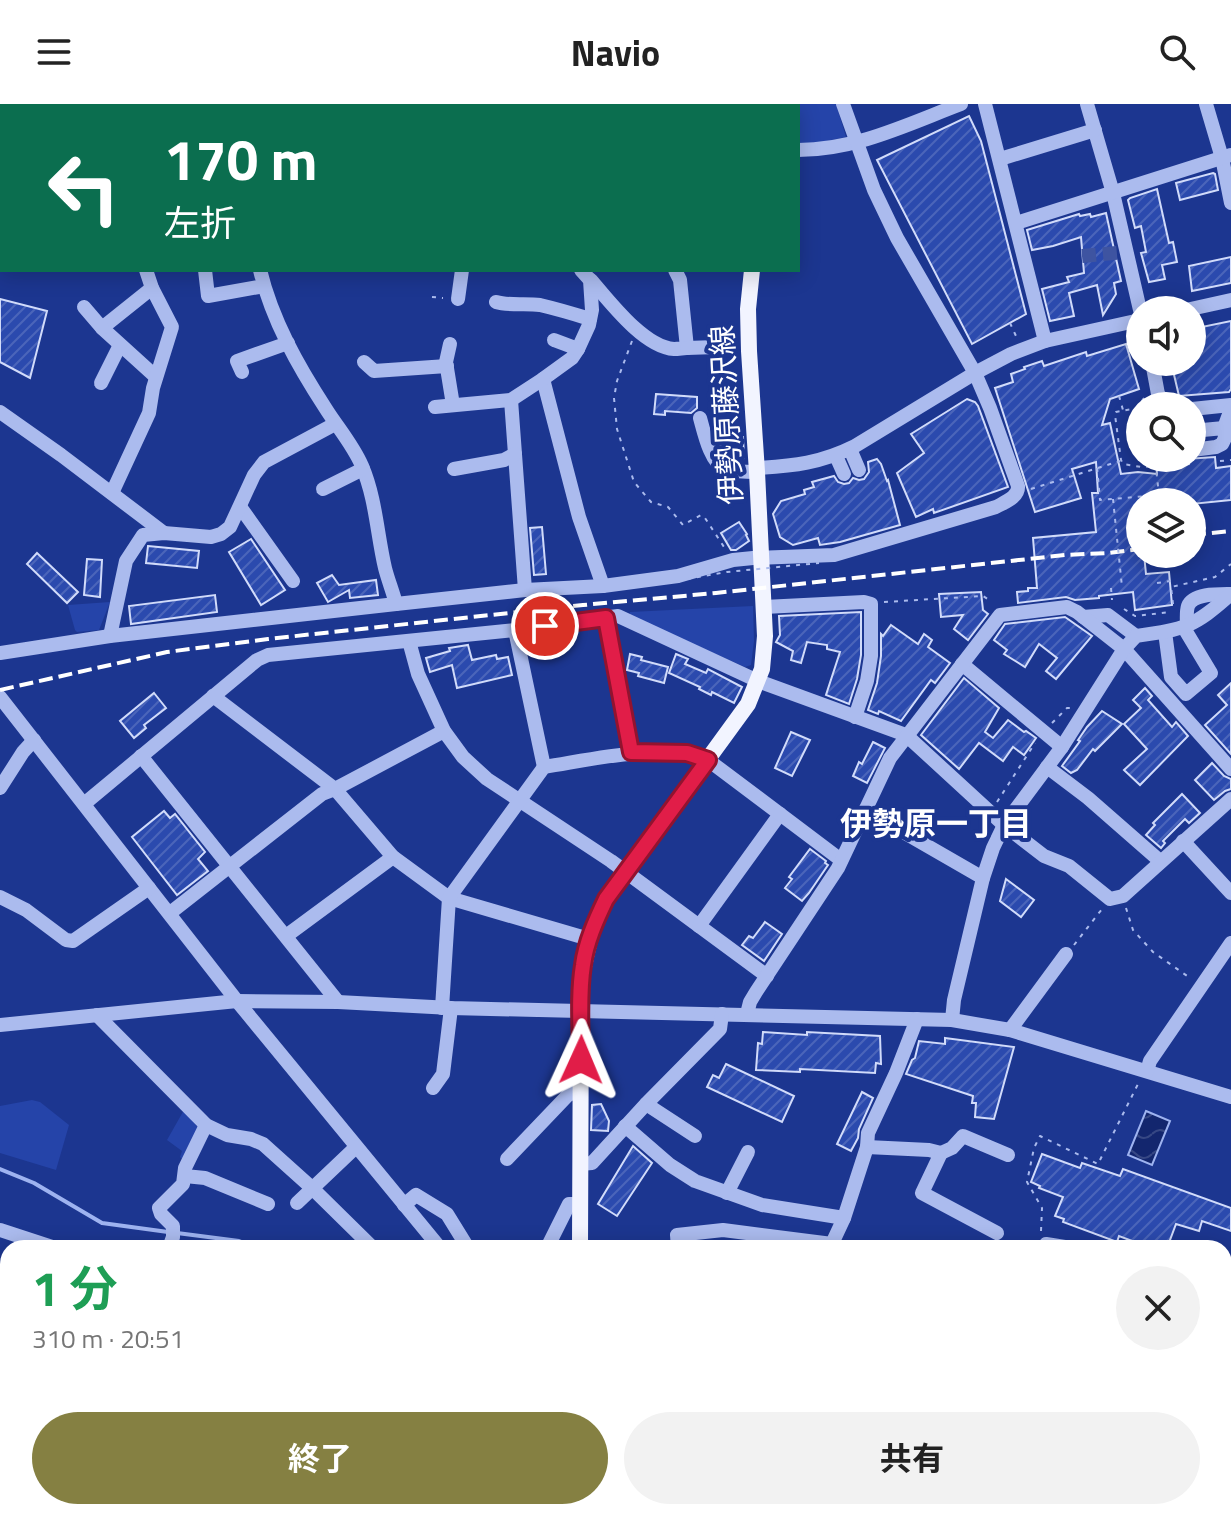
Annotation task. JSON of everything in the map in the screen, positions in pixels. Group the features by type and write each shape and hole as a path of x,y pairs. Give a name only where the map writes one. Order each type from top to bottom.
{"main road":[{"name":"伊勢原藤沢線","path":"752,272 748,309 757,470 768,521 761,557 764,607"},
{"path":"580,1240 581,990 589,939 606,899 748,704 764,658 764,607"}],"street":[{"path":"0,653 110,636 396,604 525,590 603,586 678,576 733,560 834,555 962,510 996,507 1017,493 1018,486 990,408 975,373 889,222 871,183 843,104"},
{"path":"985,104 1045,341"},
{"path":"1087,104 1113,193 1137,296"},
{"path":"1206,104 1227,156 1231,203"},
{"path":"800,150 856,144 960,110"},
{"path":"1000,159 1095,130"},
{"path":"1016,223 1227,156"},
{"path":"871,183 885,177"},
{"path":"112,493 149,413 156,377 172,327 147,272"},
{"path":"205,272 208,296 264,286"},
{"path":"260,272 303,374 352,446 363,469 376,511 385,569 396,604"},
{"path":"458,299 462,272"},
{"path":"676,272 680,280 687,348"},
{"path":"586,275 636,329 658,345 674,349 716,347"},
{"path":"435,407 511,400 572,358 592,310 586,275"},
{"path":"102,328 152,288"},
{"path":"1206,306 1231,300"},
{"path":"496,302 539,305 590,319"},
{"path":"84,307 102,328 156,377"},
{"path":"700,418 709,451 721,467 728,470 757,470 805,464 843,452 1011,354 1045,341 1126,323"},
{"path":"554,340 578,349"},
{"path":"237,361 288,343"},
{"path":"450,344 447,366 453,405"},
{"path":"101,383 120,345"},
{"path":"396,352 398,369"},
{"path":"364,362 374,371 447,366"},
{"path":"543,379 579,517 603,586"},
{"path":"511,400 525,590"},
{"path":"1206,408 1231,407 1222,444 1206,448"},
{"path":"0,414 164,533"},
{"path":"110,636 126,561 143,535 164,533 211,537 221,534 230,527 254,475 264,462 335,424"},
{"path":"1206,430 1224,428"},
{"path":"843,452 851,472"},
{"path":"454,469 504,460 515,454"},
{"path":"323,489 363,469"},
{"path":"241,508 293,581"},
{"path":"952,1020 983,878 1004,825 1062,747 1124,649 1136,636 1186,627 1209,614 1231,594"},
{"path":"764,607 820,603 871,604 871,656 867,681 855,717"},
{"path":"747,1014 750,1002 838,868 890,758 1000,615 1067,607 1083,617 1124,649 1231,769"},
{"path":"1083,617 1108,615 1136,636"},
{"path":"84,804 257,660 268,655 515,630 618,616 758,681 906,735 991,814 1044,856 1069,866 1116,897 1231,799"},
{"path":"606,618 631,752"},
{"path":"1165,632 1171,677 1186,694 1211,673 1186,627"},
{"path":"515,630 544,767"},
{"path":"409,641 418,674 444,731 463,757 487,779 626,872 767,976"},
{"path":"962,664 1062,747"},
{"path":"213,696 335,789 393,857 449,898 589,939"},
{"path":"3,701 237,1001 433,1240"},
{"path":"170,913 322,794 444,731"},
{"path":"0,788 34,740"},
{"path":"433,1088 443,1074 449,898 544,767 631,752 687,753 708,760 841,860"},
{"path":"141,756 338,1002"},
{"path":"1047,767 1160,861"},
{"path":"865,810 983,878"},
{"path":"699,926 780,814"},
{"path":"1183,841 1231,893"},
{"path":"286,936 393,857"},
{"path":"0,897 26,910 66,940 73,941 149,888"},
{"path":"1144,1070 1231,943"},
{"path":"1010,1030 1066,954"},
{"path":"0,1025 237,1001 952,1020 1010,1030 1231,1097"},
{"path":"580,1164 592,1163 720,1029 722,1014"},
{"path":"97,1015 206,1125 227,1135 263,1144 365,1240"},
{"path":"834,1240 867,1147 868,1133 917,1019"},
{"path":"507,1159 568,1095 581,1090"},
{"path":"646,1104 695,1136"},
{"path":"172,1237 159,1208 183,1184 185,1168 206,1125"},
{"path":"625,1126 670,1165 695,1181 762,1205 844,1218"},
{"path":"867,1147 941,1153 952,1148 963,1136 974,1134 1008,1155"},
{"path":"297,1203 356,1147"},
{"path":"727,1193 748,1152"},
{"path":"941,1153 922,1193 997,1233"},
{"path":"185,1176 205,1178 268,1204"},
{"path":"404,1205 416,1195 447,1214 463,1240"},
{"path":"551,1240 569,1204 580,1204"},
{"path":"677,1240 677,1235 723,1230 790,1240"}],"path":[{"path":"1010,323 1016,337"},
{"path":"636,329 614,398 617,429 634,482 651,502 668,507 683,525 701,515 705,518 733,560"},
{"path":"1119,396 1123,411"},
{"path":"1106,411 1115,415"},
{"path":"1017,493 1121,460"},
{"path":"1091,463 1092,469"},
{"path":"1097,468 1100,500 1159,495 1157,472"},
{"path":"1113,499 1122,587"},
{"path":"687,579 819,563"},
{"path":"1171,587 1215,577 1231,564"},
{"path":"1124,608 1135,616 1174,612 1171,581 1157,583"},
{"path":"1111,588 1112,600"},
{"path":"871,604 983,596 1007,613"},
{"path":"991,814 1044,731 1067,708 1083,714"},
{"path":"1066,954 1116,897 1133,930 1153,952 1201,986"},
{"path":"1041,1240 1042,1208 1027,1182 1034,1148 1040,1136 1098,1164 1144,1070"}],"shaded area":[{"path":"800,104 836,104 846,137 800,143"},
{"path":"110,602 99,630 75,630 68,605"},
{"path":"753,606 751,665 745,667 630,616 630,612"},
{"path":"32,1100 40,1102 69,1125 56,1170 0,1153 0,1106"},
{"path":"184,1110 199,1129 183,1160 180,1157 182,1151 167,1140"}],"water":[{"path":"1146,1111 1170,1121 1152,1165 1128,1155"}],"building":[{"path":"969,116 981,141 1026,314 972,344 877,160"},
{"path":"1213,173 1218,190 1180,200 1176,183"},
{"path":"1157,189 1169,243 1173,242 1177,262 1162,265 1165,279 1149,282 1141,253 1146,252 1141,226 1135,228 1128,200"},
{"path":"1106,213 1121,281 1114,283 1116,294 1103,315 1097,285 1069,293 1074,316 1050,321 1042,289 1069,282 1067,277 1084,273 1081,237 1032,250 1027,230 1079,214 1090,214 1091,217"},
{"path":"1231,257 1231,283 1192,291 1189,266"},
{"path":"0,299 47,311 30,378 0,362"},
{"path":"1231,321 1231,389 1229,392 1206,394 1178,392 1174,376 1206,376 1206,326"},
{"path":"1126,344 1126,376 1135,376 1139,389 1110,399 1102,425 1110,423 1121,474 1206,472 1206,458 1215,457 1216,468 1231,466 1231,500 1206,503 1206,488 1126,488 1126,568 1145,568 1146,574 1169,572 1172,605 1135,610 1133,592 1099,598 1075,600 1066,597 1018,603 1017,592 1037,588 1033,538 1096,532 1092,493 1098,493 1096,462 1072,469 1081,498 1035,512 995,388 1013,382 1011,374 1024,367 1042,361 1044,366 1086,352 1087,356"},
{"path":"656,394 697,397 697,408 691,413 665,411 665,415 654,414"},
{"path":"967,399 978,406 1008,487 916,517 897,473 924,453 911,434"},
{"path":"743,437 744,458 728,459 717,439"},
{"path":"877,459 888,480 900,525 820,545 818,538 793,545 780,537 773,514 781,501 805,494 804,490 814,487 812,482 834,476 844,484 853,478 864,479 869,472 868,462"},
{"path":"739,522 749,541 731,550 721,533"},
{"path":"542,527 546,574 534,575 530,528"},
{"path":"251,539 285,590 261,605 229,552"},
{"path":"148,546 199,551 197,568 146,563"},
{"path":"37,553 78,592 67,603 27,564"},
{"path":"87,559 102,560 100,597 84,595"},
{"path":"332,575 339,585 376,580 378,595 350,598 349,590 328,602 317,583"},
{"path":"981,592 983,610 988,614 968,640 954,629 963,615 941,617 939,594"},
{"path":"215,595 217,612 131,624 129,606"},
{"path":"861,612 861,655 849,704 826,695 840,652 827,649 827,645 807,642 801,663 791,660 793,651 776,642 780,635 779,616"},
{"path":"1065,617 1092,636 1056,679 1046,671 1057,658 1039,644 1025,667 1004,654 1007,650 994,640 1005,624"},
{"path":"891,625 918,644 924,634 932,640 928,647 950,663 935,683 931,680 901,721 879,711 878,714 868,710 877,683 881,634 883,636"},
{"path":"468,645 472,660 496,655 497,659 508,657 512,675 457,688 452,665 430,672 426,658 450,651 449,648"},
{"path":"630,654 668,667 664,683 627,670"},
{"path":"676,654 688,659 685,664 706,673 708,669 742,687 734,703 669,673"},
{"path":"964,678 999,708 985,732 993,738 1008,720 1036,738 1024,755 1013,747 1003,761 979,743 959,769 921,735"},
{"path":"1231,683 1231,754 1205,725 1227,705 1218,695"},
{"path":"1145,688 1152,696 1148,700 1172,727 1176,722 1188,736 1140,785 1124,770 1147,749 1124,724 1141,708 1133,700"},
{"path":"154,693 166,708 144,725 146,728 134,738 120,721"},
{"path":"1102,711 1122,724 1071,773 1062,766 1087,727"},
{"path":"791,732 810,740 792,776 775,768"},
{"path":"873,742 885,748 867,783 853,776"},
{"path":"1212,763 1231,779 1231,789 1214,800 1195,780"},
{"path":"1182,794 1200,813 1189,823 1185,819 1163,841 1165,843 1161,848 1146,835 1155,825 1153,823"},
{"path":"164,811 170,818 175,814 205,852 198,859 208,871 177,895 132,837"},
{"path":"810,849 828,865 802,901 785,888 792,879 789,877"},
{"path":"1006,879 1034,900 1021,917 1000,901"},
{"path":"765,922 782,934 764,961 742,945 749,936 753,938"},
{"path":"763,1032 880,1036 881,1064 876,1063 875,1073 756,1070 758,1043 762,1044"},
{"path":"945,1038 1014,1047 994,1119 975,1117 973,1096 906,1074 915,1058 919,1041 945,1044"},
{"path":"726,1064 794,1096 782,1122 707,1087 713,1075 719,1078"},
{"path":"862,1092 873,1098 851,1151 837,1144"},
{"path":"601,1104 609,1121 608,1131 591,1130 592,1105"},
{"path":"633,1146 652,1163 617,1216 598,1204"},
{"path":"1042,1154 1080,1168 1082,1163 1120,1176 1123,1169 1231,1208 1231,1231 1202,1221 1199,1231 1176,1224 1170,1240 1130,1240 1119,1236 1118,1240 1112,1240 1063,1222 1064,1219 1055,1216 1063,1197 1031,1182"}],"waterway":[{"path":"0,1169 34,1183 102,1223 168,1232"},
{"path":"177,1233 231,1240"}],"tunnel":[{"path":"1082,256 1127,252"}],"railway":[{"path":"1206,534 1231,531"},
{"path":"0,690 167,652 268,639 1126,551"}],"district":[{"name":"伊勢原一丁目","path":"936,823"}],"route":[{"path":"545,626 606,618 631,752 687,753 708,760 606,899 596,919 583,964 581,1060"}]}
